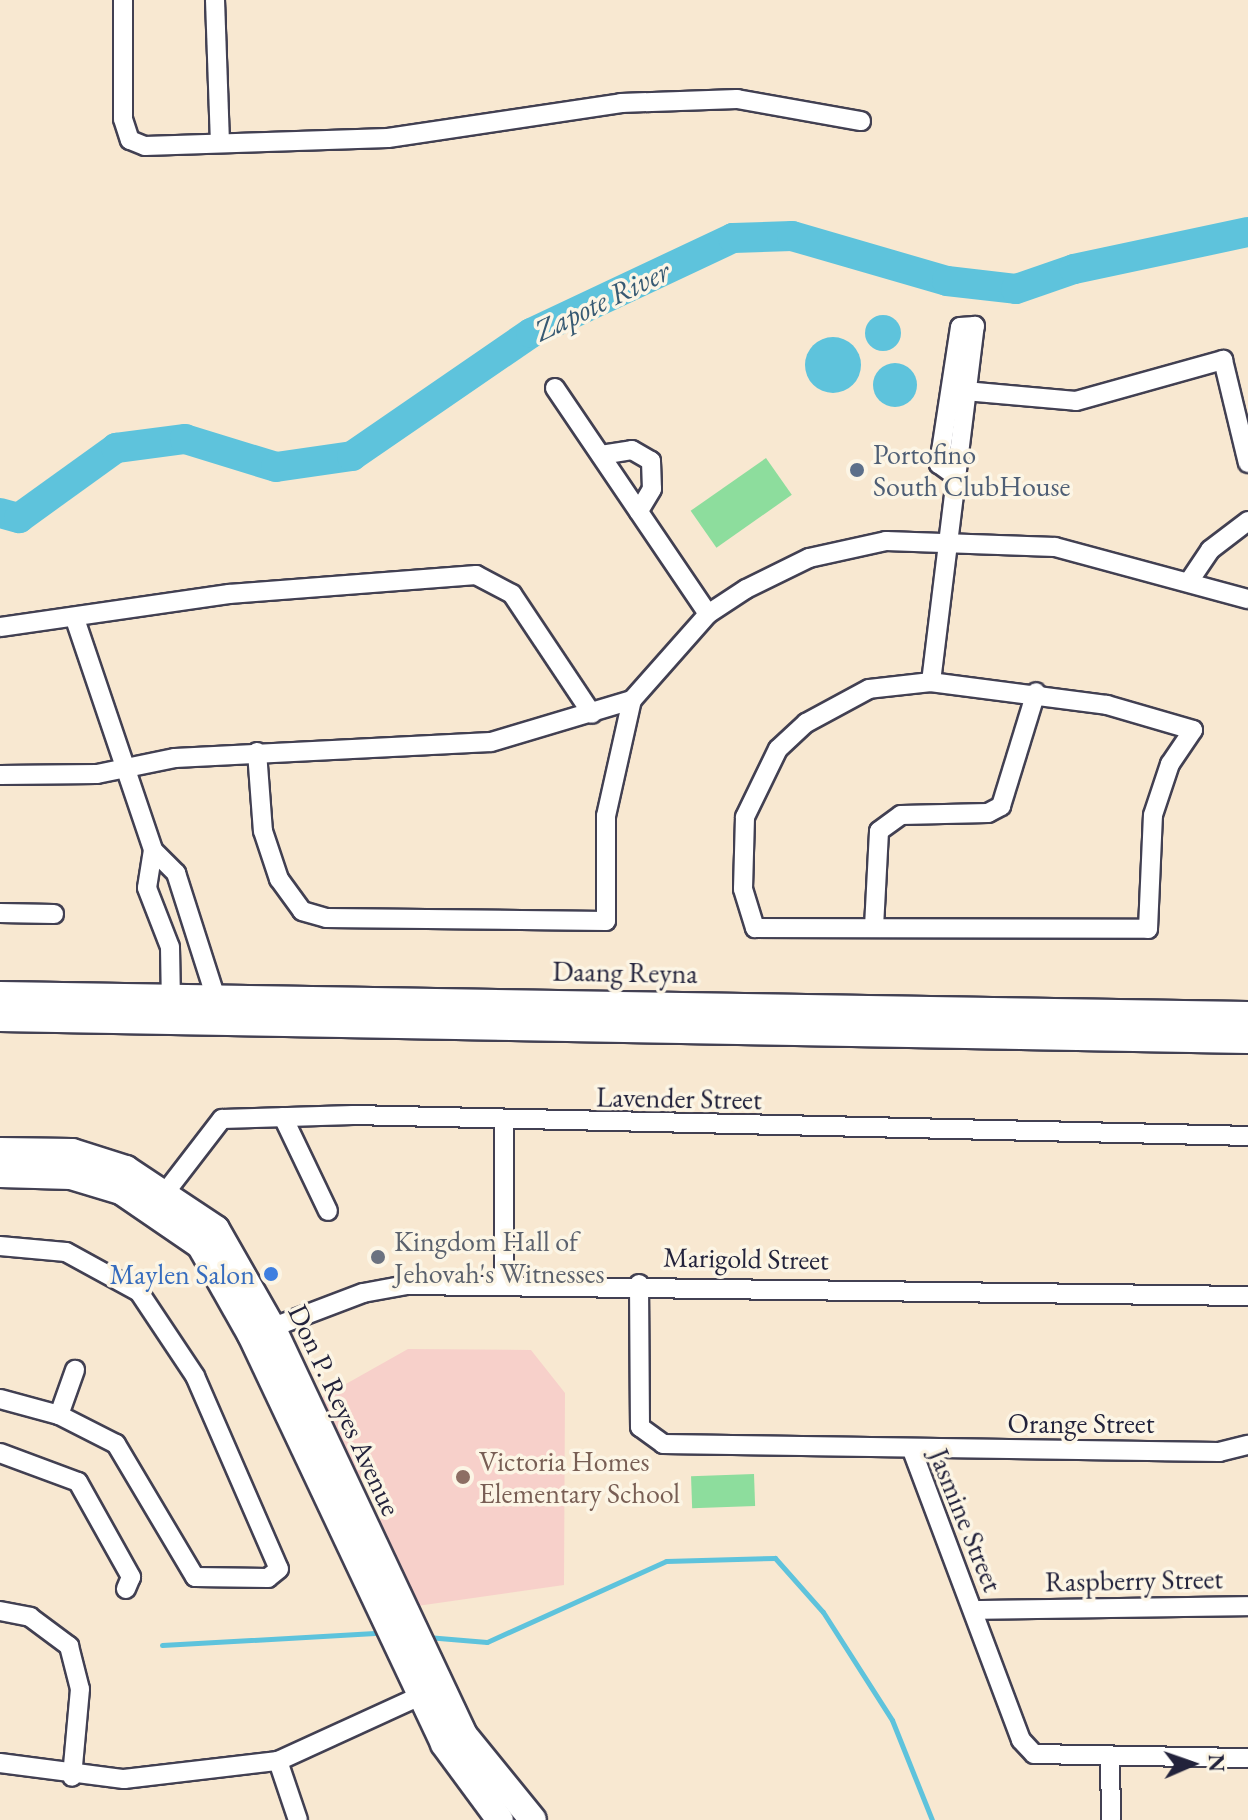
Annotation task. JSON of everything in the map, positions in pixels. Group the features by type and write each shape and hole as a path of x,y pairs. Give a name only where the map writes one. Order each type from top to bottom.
{"main road":[{"name":"Daang Reyna","path":"0,995 171,1010 1248,1040"},
{"name":"Daang Reyna","path":"0,1018 171,1010"},
{"name":"Daang Reyna","path":"220,1011 1248,1015"},
{"name":"Don P. Reyes Avenue","path":"0,1151 72,1152 160,1199 200,1245 262,1331 431,1691 468,1785 500,1820"},
{"name":"Don P. Reyes Avenue","path":"0,1174 71,1176 160,1199"},
{"name":"Don P. Reyes Avenue","path":"431,1691 486,1771 533,1820"}],"street":[{"path":"123,0 123,119 130,140 220,143 388,138 621,103 708,100 861,121"},
{"path":"215,0 220,143"},
{"path":"931,682 953,474 975,326 960,327 939,464 953,474"},
{"path":"965,391 1076,401 1223,360 1248,463"},
{"path":"555,388 708,614"},
{"path":"601,455 632,450 651,461 652,489 639,511"},
{"path":"1190,580 1210,550 1248,521"},
{"path":"257,752 263,831 279,879 302,911 326,918 606,921 606,816 632,700 708,614 809,558 886,541 946,538 1055,547 1190,580 1248,599"},
{"path":"0,627 75,619 229,594 476,575 512,594 592,714"},
{"path":"75,619 153,850 147,888 172,969 171,1010"},
{"path":"931,682 1036,692 1193,730 1170,764 1153,815 1148,929 755,928 743,889 745,817 778,749 806,723 869,689 931,682"},
{"path":"874,927 879,831 901,815 988,813 1001,806 1036,692"},
{"path":"0,775 127,770 257,752 443,748 592,714 632,700"},
{"path":"153,850 176,873 220,1011"},
{"path":"158,917 189,909"},
{"path":"0,913 54,914"},
{"path":"172,969 208,967"},
{"path":"283,1117 328,1211"},
{"name":"Lavender Street","path":"160,1199 222,1119 283,1117 1248,1136"},
{"path":"504,1123 504,1285"},
{"path":"0,1246 81,1257 139,1292 195,1376 277,1555 275,1576 195,1577 125,1454 59,1415 0,1399"},
{"name":"Marigold Street","path":"262,1331 384,1288 639,1284 1248,1296"},
{"name":"Jasmine Street","path":"639,1284 640,1427 649,1440 912,1450 1021,1740 1034,1754 1248,1758"},
{"path":"59,1415 75,1370"},
{"name":"Orange Street","path":"912,1450 1219,1452 1248,1445"},
{"path":"0,1453 78,1482 131,1577 126,1589"},
{"name":"Raspberry Street","path":"973,1610 1248,1606"},
{"path":"0,1611 30,1617 69,1646 80,1689 72,1777"},
{"path":"0,1763 72,1777 151,1777 278,1761 431,1691"},
{"path":"1110,1757 1111,1820"},
{"path":"278,1761 298,1820"}],"shaded area":[{"name":"Victoria Homes Elementary School","path":"408,1349 531,1350 565,1393 564,1585 417,1606 378,1527 383,1512 367,1479 356,1476 321,1398"}],"green space":[{"path":"766,458 792,495 716,548 691,511"},
{"path":"754,1474 755,1506 692,1508 691,1476"}],"water":[{"path":"883,315 896,320 901,333 896,346 883,351 870,346 865,333 870,320"},
{"path":"833,337 853,345 861,365 853,385 833,393 813,385 805,365 813,345"},
{"path":"895,363 911,369 917,385 911,401 895,407 879,401 873,385 879,369"}],"waterway":[{"name":"Zapote River","path":"0,513 19,518 116,448 185,439 276,467 352,456 531,333 733,238 792,236 947,281 1016,289 1074,269 1248,232"},
{"path":"427,1637 487,1642 666,1561 775,1558 823,1612 892,1720 932,1820"},
{"path":"162,1645 375,1633"}],"place":[{"name":"Portofino South ClubHouse","path":"857,470"},
{"name":"Kingdom Hall of Jehovah's Witnesses","path":"378,1257"},
{"name":"Maylen Salon","path":"271,1274"},
{"name":"Victoria Homes Elementary School","path":"463,1477"}]}
